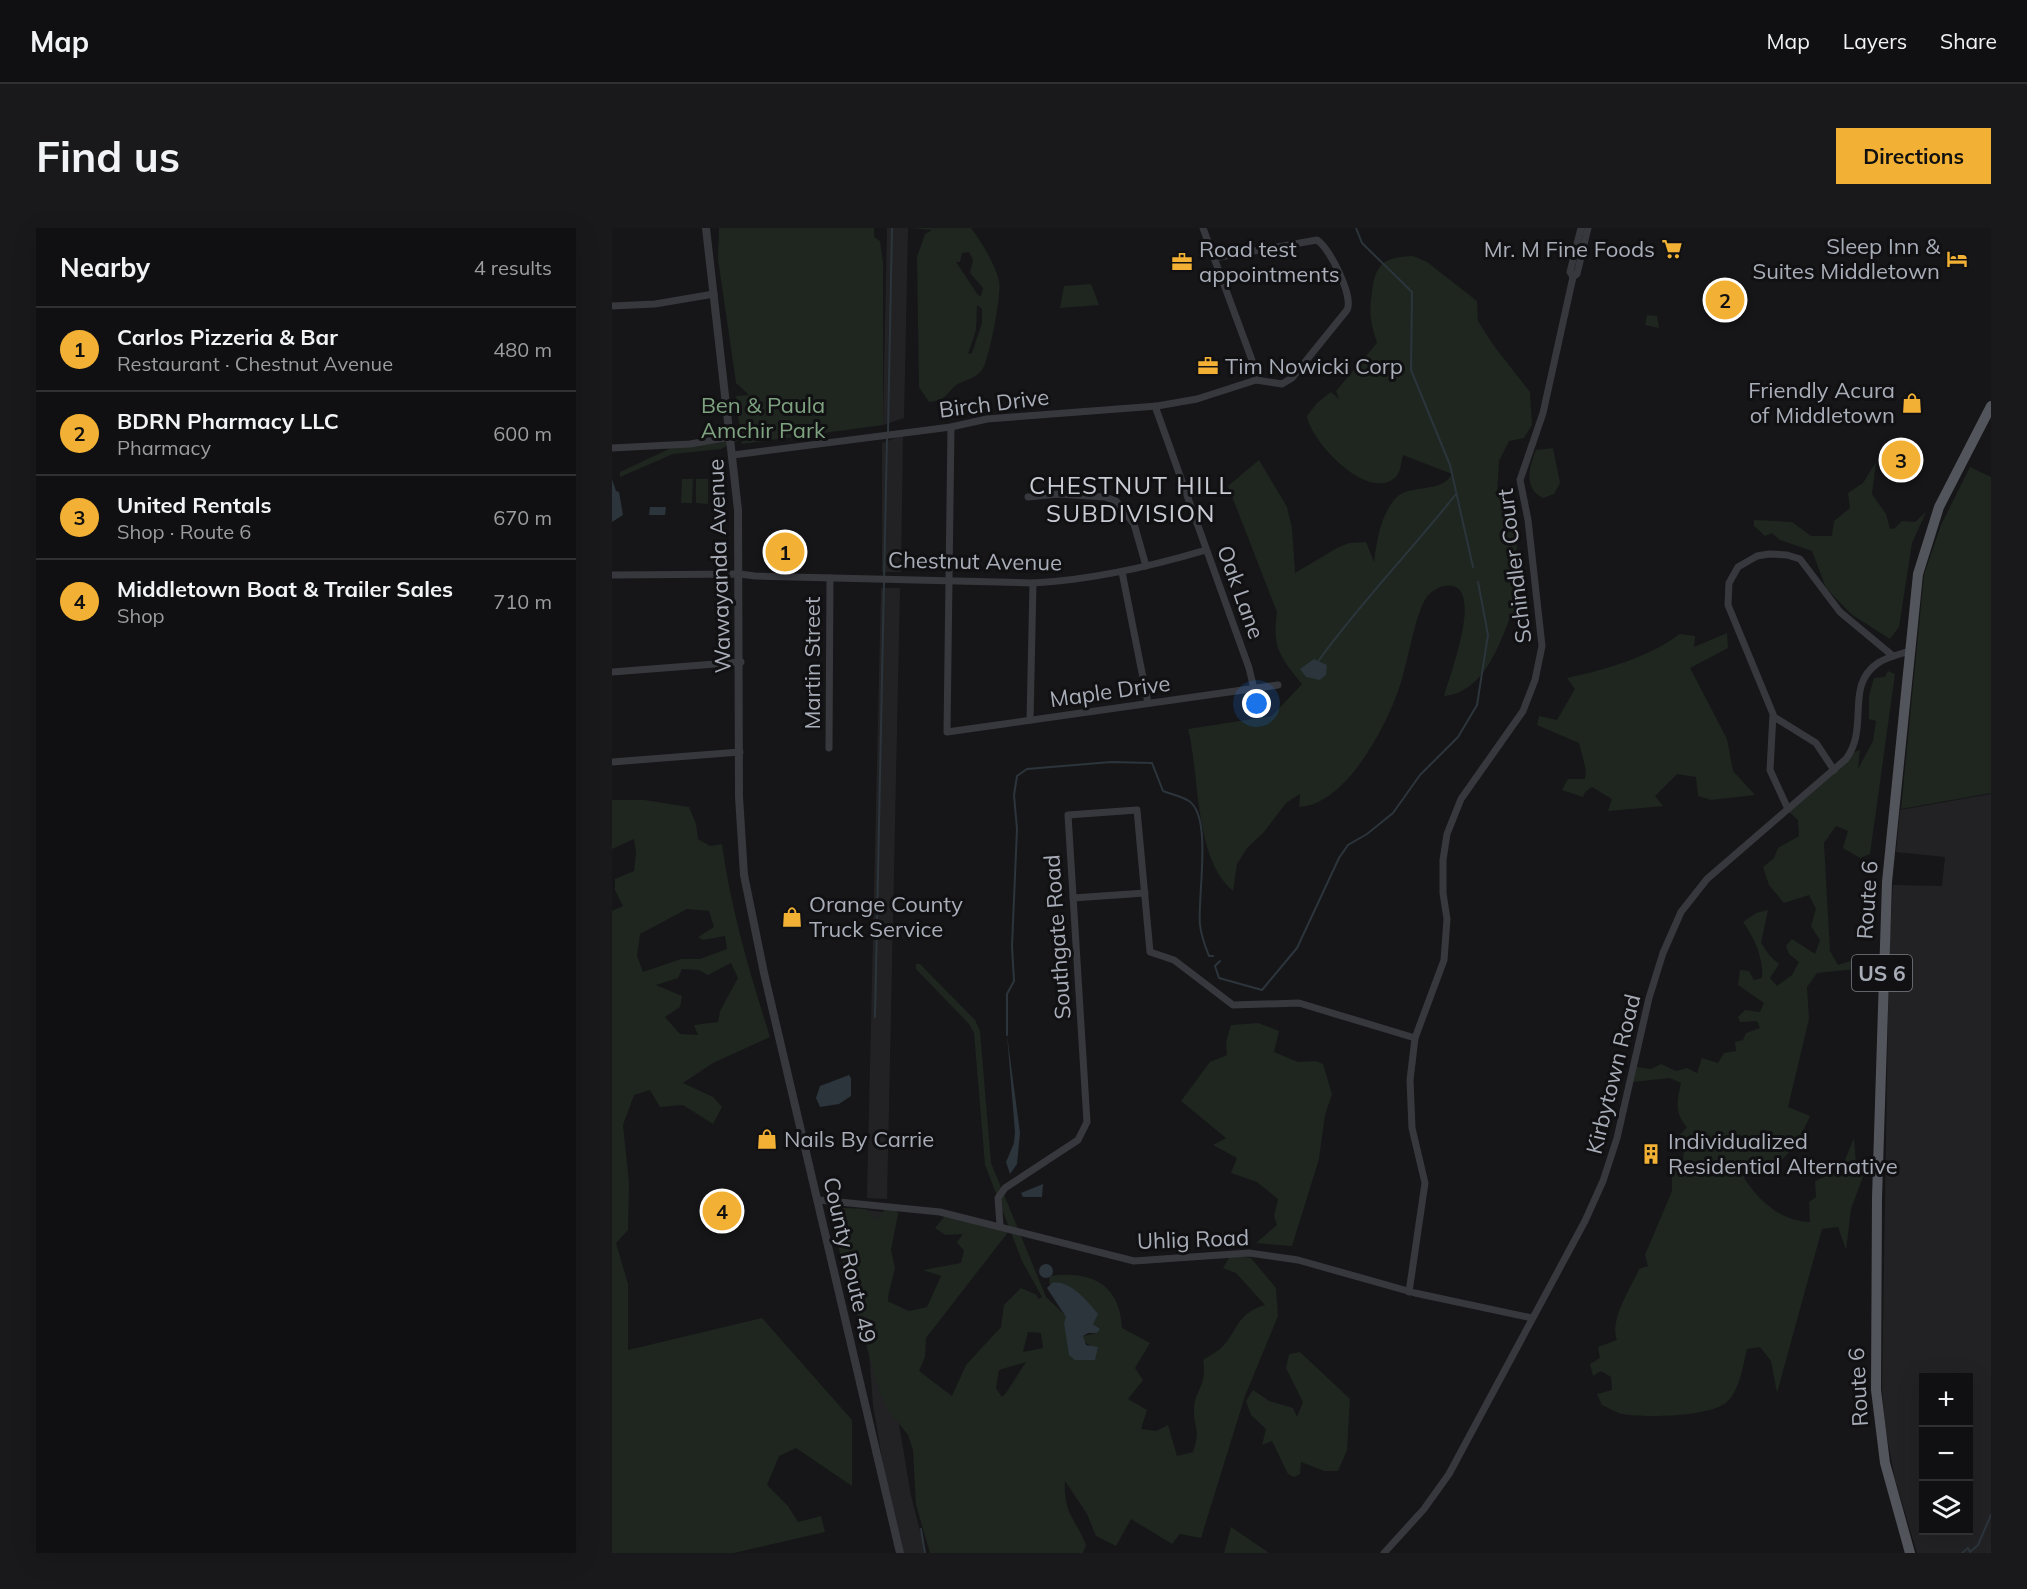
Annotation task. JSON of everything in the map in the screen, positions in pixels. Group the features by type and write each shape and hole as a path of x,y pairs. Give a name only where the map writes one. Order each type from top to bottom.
{"main road":[{"name":"Route 6","path":"1911,1553 1893,1498 1881,1445 1875,1371 1883,952 1909,651 1918,574 1932,523 1991,406"}],"street":[{"name":"Wawayanda Avenue","path":"706,228 733,455 740,574 739,797"},
{"path":"1203,228 1214,258 1256,371 1256,380 1282,384 1292,378 1347,310 1350,299 1327,248 1317,240 1214,258"},
{"name":"Schindler Court","path":"1574,276 1570,272 1581,228"},
{"name":"Schindler Court","path":"1409,1292 1425,1184 1412,1128 1410,1105 1415,1038 1444,960 1447,919 1443,893 1443,860 1447,834 1461,799 1522,711 1535,680 1542,646 1540,617 1528,520 1520,480 1543,413 1574,276 1577,274 1588,228"},
{"path":"612,306 655,304 714,294"},
{"name":"Birch Drive","path":"733,455 951,427 1021,415 1155,406 1197,399 1256,380"},
{"name":"Oak Lane","path":"1155,406 1249,668 1254,689"},
{"path":"948,580 951,427"},
{"path":"612,447 690,444 731,437"},
{"path":"1028,497 1058,494 1105,497 1116,501 1134,524 1146,566"},
{"name":"Chestnut Avenue","path":"612,575 740,574 1033,583 1070,581 1122,572 1206,550"},
{"path":"1788,809 1770,770 1774,717 1728,606 1731,577 1746,561 1769,554 1787,555 1800,559 1840,612 1893,656"},
{"path":"1122,572 1148,703"},
{"name":"Martin Street","path":"829,748 830,578"},
{"name":"Maple Drive","path":"948,580 947,732 1278,686"},
{"path":"1030,720 1033,583"},
{"name":"Kirbytown Road","path":"1384,1553 1424,1509 1449,1473 1604,1181 1617,1138 1649,998 1667,942 1681,912 1700,886 1846,759 1856,743 1858,695 1863,680 1872,667 1909,651"},
{"path":"612,672 741,662"},
{"path":"1774,717 1816,743 1834,770"},
{"path":"612,762 740,752"},
{"name":"County Route 49","path":"739,797 741,848 749,905 900,1553"},
{"name":"Southgate Road","path":"1000,1225 998,1198 1005,1188 1078,1140 1087,1122 1068,815 1137,810 1150,952 1173,960 1233,1005 1299,1003 1415,1038"},
{"path":"1073,898 1145,893"},
{"name":"Uhlig Road","path":"819,1200 940,1212 1000,1225 1115,1258 1159,1260 1215,1254 1262,1254 1298,1260 1409,1292 1532,1318"}],"shaded area":[{"path":"887,228 908,228 904,418 883,425"},
{"path":"903,435 901,572 882,572 882,443"},
{"path":"612,479 616,491 619,492 623,515 612,522"},
{"path":"650,507 666,507 665,515 649,515"},
{"path":"881,588 900,588 887,1199 867,1198"},
{"path":"1314,659 1327,665 1326,675 1320,680 1306,677 1300,669"},
{"path":"1991,794 1991,1553 1917,1553 1895,1479 1885,1426 1882,1388 1889,952 1893,885 1942,886 1945,857 1896,852 1900,810"},
{"path":"1007,1035 1020,1133 1017,1164 1010,1174 1006,1162 1014,1143 1015,1132"},
{"path":"849,1075 851,1096 839,1104 820,1107 816,1098 820,1086"},
{"path":"1043,1184 1042,1197 1023,1197 1021,1193"},
{"path":"868,1210 889,1213 888,1324 892,1382 911,1496 926,1553 904,1553 884,1470 873,1405 867,1325"},
{"path":"1043,1264 1049,1264 1053,1271 1049,1278 1043,1278 1039,1274 1039,1268"},
{"path":"1052,1283 1065,1284 1071,1288 1084,1297 1098,1314 1093,1324 1100,1329 1097,1333 1088,1333 1083,1336 1086,1345 1098,1347 1095,1360 1075,1360 1069,1355 1064,1323 1066,1317 1047,1288"}],"green space":[{"name":"Ben & Paula Amchir Park","path":"719,228 874,228 874,237 880,241 883,262 883,425 742,444 741,439 721,449 673,454 620,477 620,472 671,448 719,443 740,432 736,396 749,395 736,383 718,259"},
{"path":"910,228 971,228 991,260 999,281 999,288 991,341 982,370 955,386 942,399 929,402 919,387 917,257 925,234 932,230","holes":["969,252 973,260 970,273 983,288 981,296 978,295 956,262 960,262 962,253","977,305 982,309 982,323 972,353 968,354 976,330"]},
{"path":"1413,256 1427,262 1477,301 1478,321 1494,346 1530,392 1532,425 1524,438 1509,441 1499,461 1497,494 1511,515 1517,545 1514,568 1516,612 1511,615 1495,653 1479,677 1458,693 1444,696 1462,631 1465,612 1463,597 1457,588 1444,586 1430,594 1418,616 1395,699 1364,759 1334,792 1317,803 1299,807 1300,794 1286,803 1264,832 1247,848 1237,864 1233,891 1220,877 1211,859 1205,838 1188,729 1272,716 1302,684 1279,651 1276,635 1277,612 1228,486 1259,460 1287,507 1292,528 1295,573 1349,543 1366,542 1374,562 1382,522 1394,500 1407,491 1440,484 1452,474 1403,455 1396,477 1384,483 1371,482 1342,466 1330,454 1311,427 1307,416 1317,403 1331,392 1339,399 1336,391 1377,343 1371,306 1374,281 1379,268 1388,260"},
{"path":"1091,284 1099,305 1060,308 1064,286"},
{"path":"1647,315 1657,316 1659,328 1645,325"},
{"path":"1553,448 1560,483 1554,494 1543,498 1532,489 1529,477 1531,463 1536,450"},
{"path":"1876,462 1872,494 1886,514 1890,529 1895,528 1902,521 1915,522 1926,512 1912,543 1899,627 1890,639 1851,614 1826,588 1812,551 1780,540 1772,533 1765,536 1754,526 1754,520 1792,522 1811,536 1832,536 1834,521 1850,508 1848,493 1863,483"},
{"path":"1970,467 1991,477 1991,793 1901,809 1924,575 1941,525"},
{"path":"682,479 693,479 692,503 681,503"},
{"path":"696,479 708,479 708,504 696,503"},
{"path":"1727,633 1728,648 1690,668 1727,739 1733,771 1755,795 1711,800 1698,796 1696,777 1677,774 1655,796 1663,806 1608,811 1612,799 1592,787 1585,792 1583,797 1562,790 1568,779 1585,779 1586,770 1579,743 1537,725 1539,716 1557,720 1575,689 1567,678 1626,662 1654,650 1680,634 1695,636 1694,647"},
{"path":"1888,671 1895,674 1870,854 1860,858 1843,848 1848,831 1836,826 1824,843 1830,951 1838,965 1863,957 1873,962 1866,968 1817,973 1807,987 1809,1019 1788,1107 1810,1116 1799,1138 1784,1158 1744,1178 1772,1209 1790,1218 1810,1222 1809,1202 1816,1197 1815,1181 1841,1170 1854,1138 1856,1164 1864,1174 1851,1209 1846,1250 1838,1227 1822,1229 1777,1393 1771,1361 1760,1347 1747,1349 1735,1390 1728,1401 1720,1406 1678,1415 1646,1416 1618,1413 1602,1405 1597,1394 1612,1390 1611,1377 1601,1371 1593,1376 1590,1364 1600,1358 1598,1347 1617,1340 1616,1323 1622,1304 1639,1269 1648,1266 1645,1255 1672,1191 1672,1169 1682,1163 1685,1147 1673,1142 1687,1127 1678,1111 1681,1083 1670,1078 1633,1082 1636,1067 1651,1069 1661,1064 1676,1071 1687,1068 1697,1073 1702,1058 1718,1063 1724,1053 1736,1051 1735,1042 1743,1040 1746,1033 1760,1028 1757,1021 1740,1022 1738,1017 1745,1010 1760,1012 1764,1003 1738,985 1740,970 1749,971 1754,980 1762,978 1757,948 1743,922 1756,913 1768,910 1761,943 1779,964 1770,978 1777,986 1792,975 1799,962 1789,954 1786,946 1792,939 1815,954 1820,940 1811,926 1816,909 1809,895 1784,903 1769,885 1763,867 1774,858 1778,848 1799,836 1798,820 1788,811 1823,779 1830,777 1841,760 1860,750 1858,769 1873,741 1876,721 1869,719 1869,696 1874,678 1885,677"},
{"path":"612,800 644,800 689,807 696,824 698,839 710,846 722,844 736,918 770,1037 713,1063 683,1083 713,1097 722,1107 713,1124 683,1105 660,1107 650,1090 634,1095 623,1125 629,1183 628,1230 616,1243 628,1284 628,1350 762,1318 852,1420 852,1486 796,1448 779,1456 767,1485 788,1506 798,1522 821,1516 825,1532 734,1553 612,1553 612,911 623,906 615,890 615,879 634,871 636,853 634,839 612,849","holes":["687,909 709,911 714,927 698,937 703,940 725,936 727,949 700,959 681,959 643,972 637,956 640,934","731,963 738,978 720,1011 718,1022 694,1025 698,1035 680,1034 665,1017 680,1007 682,996 656,985 678,978 682,969 699,970 708,975"]},
{"path":"916,964 920,964 975,1020 980,1031 991,1163 1046,1297 1067,1317 1064,1323 1096,1357 1091,1346 1083,1341 1083,1336 1097,1333 1099,1329 1093,1324 1093,1319 1049,1283 1050,1276 1078,1275 1090,1278 1101,1283 1116,1300 1122,1328 1150,1343 1135,1368 1143,1380 1128,1399 1147,1410 1141,1429 1156,1431 1168,1425 1177,1456 1193,1452 1197,1434 1194,1417 1195,1403 1204,1376 1203,1360 1220,1349 1248,1313 1265,1305 1236,1273 1223,1268 1231,1254 1251,1258 1276,1288 1278,1316 1245,1396 1201,1538 1180,1534 1172,1544 1131,1519 1116,1546 1096,1536 1087,1514 1065,1481 1068,1509 1086,1545 1083,1553 930,1553 916,1505 913,1450 908,1435 889,1411 879,1390 827,1207 866,1209 877,1220 887,1206 896,1207 898,1214 891,1250 895,1268 887,1301 909,1311 927,1307 941,1276 923,1270 961,1263 964,1251 957,1242 963,1234 945,1235 935,1228 948,1212 1009,1231 926,1338 925,1357 919,1371 952,1396 966,1365 1001,1327 1004,1305 1021,1288 1037,1295 1038,1299 1042,1297 1022,1261 985,1165 974,1033 969,1024 916,969","holes":["1028,1332 1041,1333 1043,1348 1023,1352","1026,1362 1006,1393 1002,1397 996,1388 999,1370"]},
{"path":"1258,1023 1279,1031 1274,1052 1298,1062 1316,1061 1323,1064 1332,1094 1325,1115 1319,1159 1292,1246 1256,1243 1277,1225 1274,1216 1278,1199 1257,1182 1231,1173 1237,1158 1213,1145 1226,1138 1181,1101 1210,1062 1227,1055 1226,1042 1231,1025"},
{"path":"1300,1352 1350,1399 1347,1450 1338,1471 1324,1471 1301,1462 1300,1474 1294,1477 1288,1474 1272,1441 1262,1445 1266,1429 1251,1415 1246,1401 1253,1390 1269,1401 1293,1408 1297,1417 1303,1402 1286,1368 1289,1354"},
{"path":"1231,1527 1269,1553 1224,1553"}],"waterway":[{"path":"888,432 892,228"},
{"path":"1356,228 1362,243 1412,292 1411,370 1450,465 1473,567"},
{"path":"875,1017 887,438"},
{"path":"1319,660 1456,494"},
{"path":"1220,961 1215,966 1219,978 1262,990 1297,948 1339,858 1348,845 1367,834 1393,813 1420,775 1458,737 1477,705 1488,635 1478,582"},
{"path":"1007,1035 1007,994 1014,981 1012,946 1017,829 1014,795 1017,776 1027,769 1111,762 1152,763 1163,791 1189,801 1196,810 1202,840 1200,925 1209,956 1213,956"},
{"path":"1962,1553 1968,1548 1970,1552 1978,1545 1991,1515"},
{"path":"921,1529 925,1553"}],"place":[{"name":"Mr. M Fine Foods","path":"1672,249"},
{"name":"Sleep Inn & Suites Middletown","path":"1957,259"},
{"name":"Road test appointments","path":"1182,262"},
{"name":"BDRN Pharmacy LLC","path":"1725,300"},
{"name":"Tim Nowicki Corp","path":"1208,366"},
{"name":"Friendly Acura of Middletown","path":"1912,403"},
{"name":"United Rentals","path":"1901,460"},
{"name":"Carlos Pizzeria & Bar","path":"785,552"},
{"name":"Orange County Truck Service","path":"792,917"},
{"name":"Nails By Carrie","path":"767,1139"},
{"name":"Individualized Residential Alternative","path":"1651,1154"},
{"name":"Middletown Boat & Trailer Sales","path":"722,1211"}],"district":[{"name":"CHESTNUT HILL SUBDIVISION","path":"1131,499"}]}
